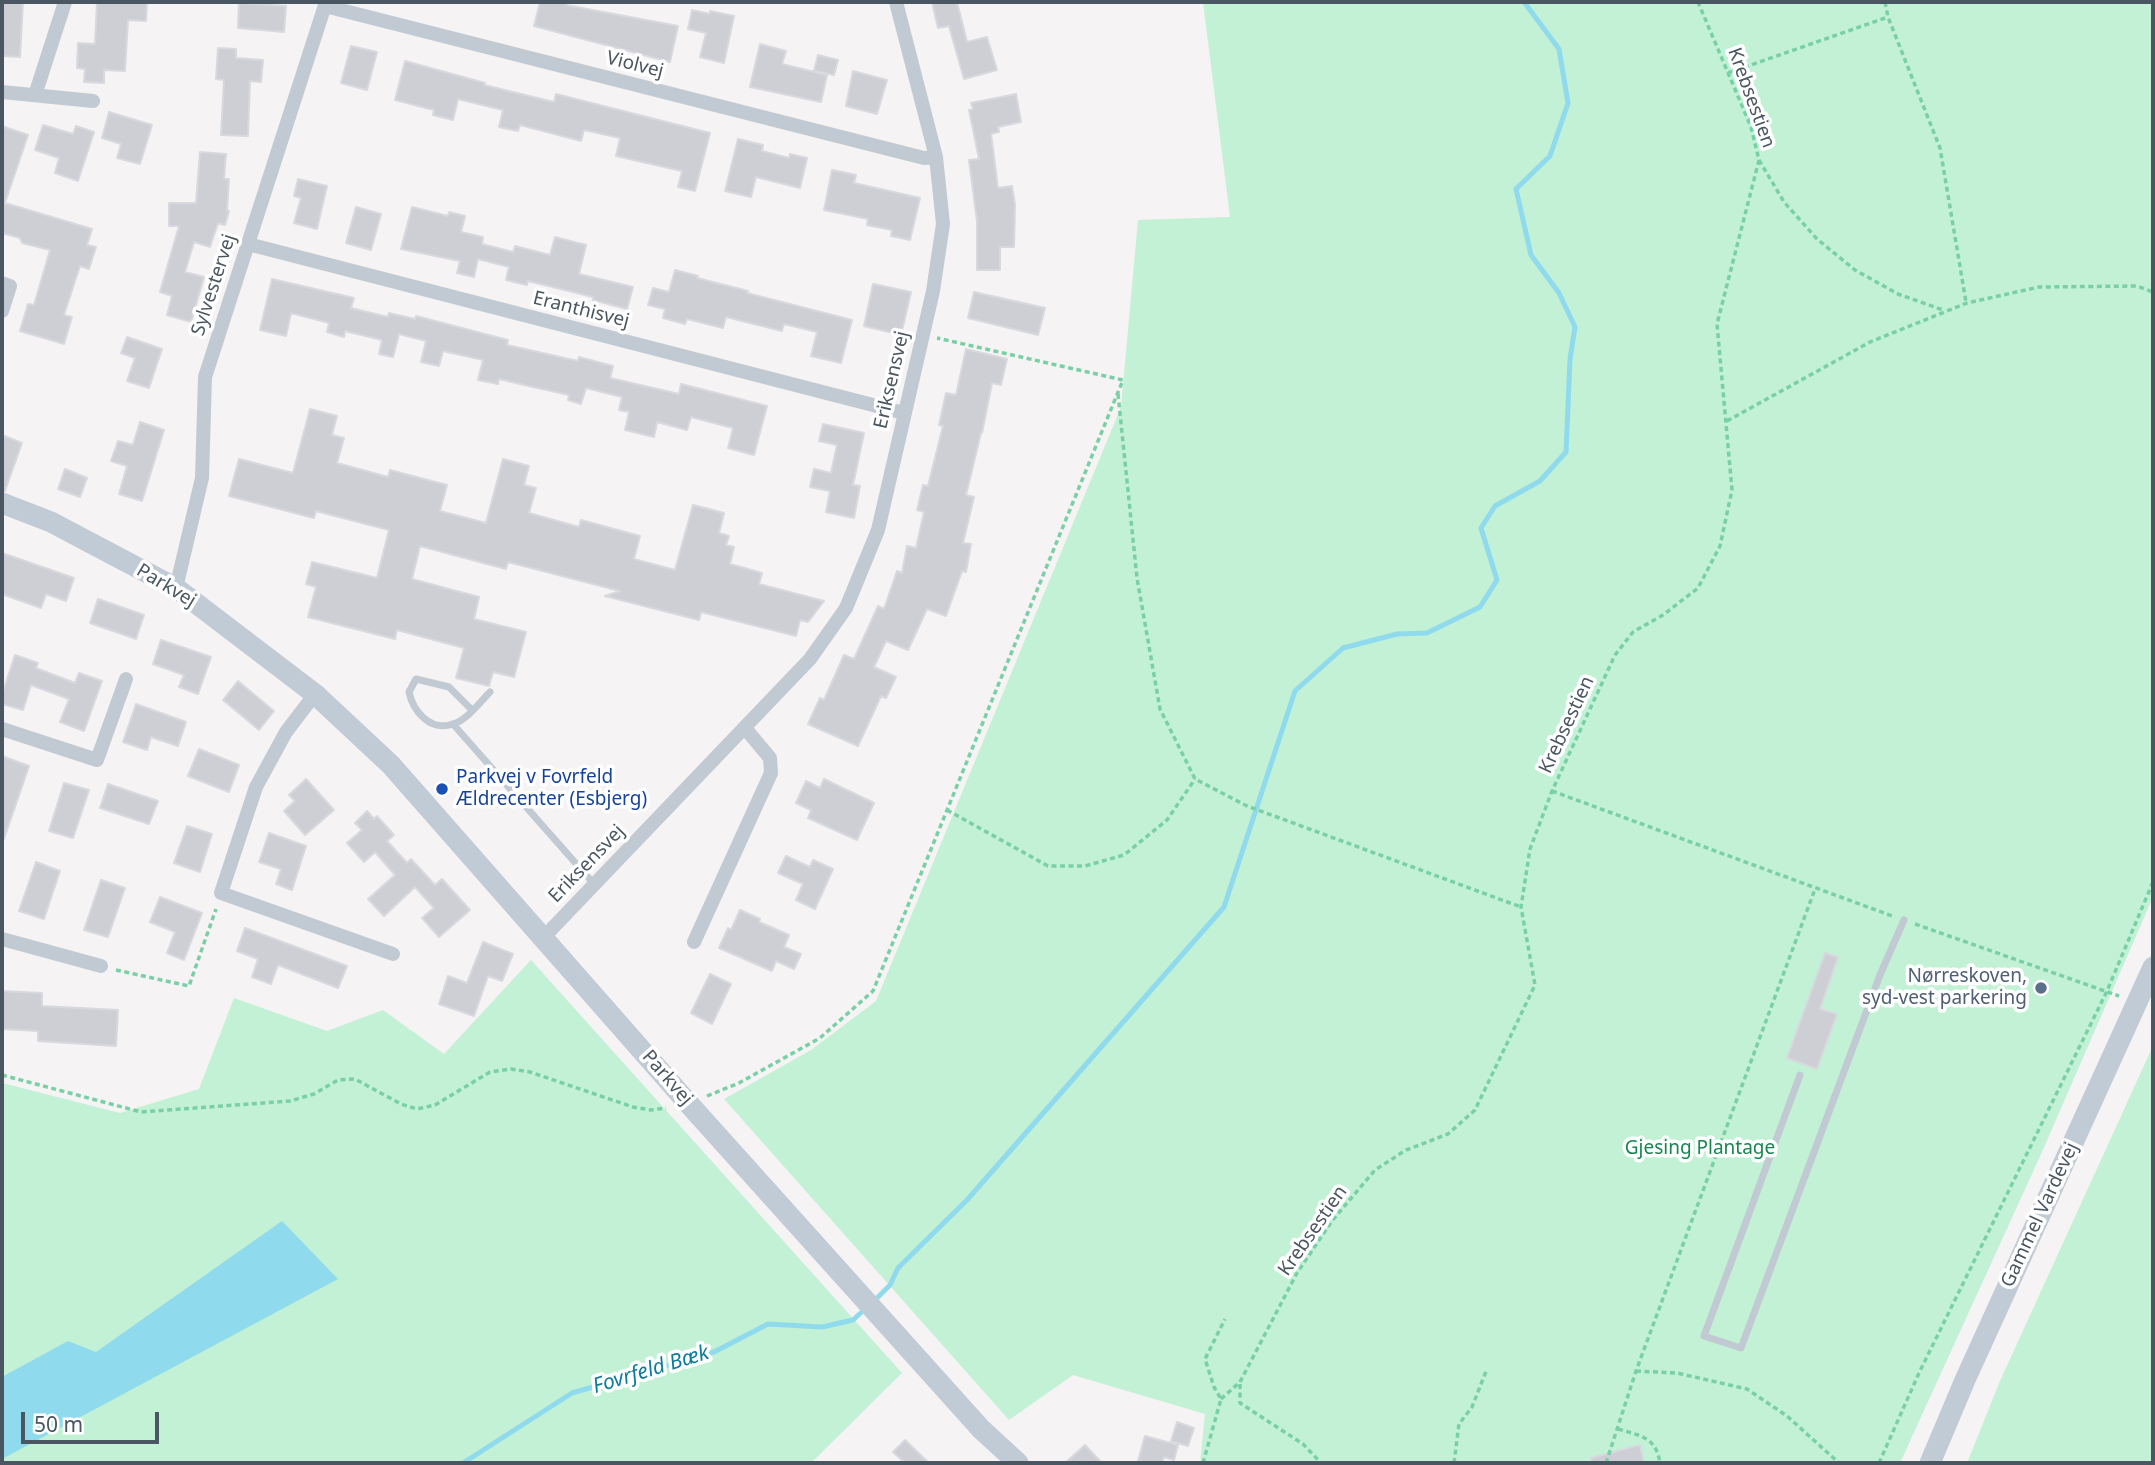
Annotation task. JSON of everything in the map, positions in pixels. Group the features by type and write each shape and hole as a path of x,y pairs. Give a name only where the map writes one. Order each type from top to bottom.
{"street":[{"path":"35,95 65,2"},
{"name":"Eriksensvej","path":"544,937 810,659 846,608 878,530 933,291 943,224 936,157 896,2"},
{"name":"Violvej","path":"325,4 924,158 936,157"},
{"name":"Sylvestervej","path":"176,588 202,478 205,377 325,4"},
{"path":"2,92 93,102"},
{"name":"Eranthisvej","path":"248,244 904,413"},
{"path":"2,283 10,286 2,311"},
{"name":"Parkvej","path":"2,503 51,522 176,588 315,694 391,765 688,1103 981,1429 1018,1463"},
{"path":"2,729 97,760 126,679"},
{"path":"315,694 286,732 256,787 222,893 393,954"},
{"path":"694,942 771,774 770,758 745,728"},
{"path":"2,939 101,966"},
{"name":"Gammel Vardevej","path":"1930,1463 1965,1380 2153,967"}],"lane":[{"path":"472,710 449,687 416,679 409,692 419,715 429,722 441,725 453,724 472,710 490,692"},
{"path":"453,724 594,885"},
{"path":"1800,1074 1704,1336 1741,1348 1880,975 1904,920"}],"path":[{"name":"Krebsestien","path":"1222,1399 1240,1382 1297,1273 1332,1221 1375,1170 1406,1150 1448,1134 1475,1110 1535,985 1521,907 1530,849 1552,791 1615,655 1633,632 1663,615 1698,588 1720,546 1732,491 1717,324 1759,160 1751,127 1698,2"},
{"path":"1885,2 1888,17 1940,148 1966,303"},
{"path":"1728,73 1888,17"},
{"path":"1759,160 1784,202 1826,247 1855,270 1898,294 1945,311"},
{"path":"1727,421 1870,342 1966,303 2039,287 2137,286 2153,292"},
{"path":"2,1076 141,1112 290,1101 314,1094 338,1080 355,1079 401,1104 417,1109 435,1105 489,1072 511,1069 530,1072 633,1107 651,1110 688,1103 739,1083 820,1038 873,990 1123,380 923,335"},
{"path":"1118,393 1137,578 1160,709 1195,779 1247,806 1521,907"},
{"path":"947,810 1048,866 1085,866 1124,855 1167,820 1195,779"},
{"path":"1552,791 1815,889 2137,1003"},
{"path":"1879,1463 1925,1360 2107,991 2153,882"},
{"path":"1606,1463 1636,1371 1815,889"},
{"path":"101,966 189,986 222,893"},
{"path":"1203,1463 1222,1399 1214,1387 1205,1359 1224,1320"},
{"path":"1454,1463 1459,1424 1472,1407 1487,1369"},
{"path":"1636,1371 1677,1373 1747,1389 1787,1416 1839,1463"},
{"path":"1240,1382 1240,1403 1303,1444 1321,1463"},
{"path":"1618,1429 1647,1438 1658,1449 1660,1463"}],"green space":[{"name":"Gjesing Plantage","path":"1203,2 2153,2 2153,897 2042,1152 1900,1463 1200,1463 1205,1414 1073,1375 1009,1420 724,1099 811,1050 876,1001 1121,407 1138,220 1230,217"},
{"path":"531,960 902,1373 811,1463 2,1463 2,1083 120,1113 199,1089 234,998 327,1031 383,1010 444,1054"},
{"path":"2153,1046 2153,1463 1967,1463 2000,1381"}],"water":[{"path":"282,1221 338,1279 2,1459 2,1377 68,1341 96,1352"}],"building":[{"path":"2,2 23,2 20,57 2,56"},
{"path":"97,2 147,2 146,21 128,20 125,71 104,70 104,83 84,82 85,69 77,68 78,43 95,44"},
{"path":"540,2 567,2 566,5 678,26 670,62 534,26"},
{"path":"932,2 957,2 967,42 987,37 997,70 964,79 949,26 938,28"},
{"path":"239,3 286,6 284,32 238,28"},
{"path":"692,10 734,16 724,63 700,57 706,33 688,29"},
{"path":"760,44 786,51 782,64 827,75 821,102 750,87"},
{"path":"351,46 377,52 367,90 341,83"},
{"path":"218,48 236,49 236,58 263,60 261,82 250,81 248,136 221,135 224,80 216,79"},
{"path":"818,55 838,60 834,75 814,71"},
{"path":"405,61 485,83 484,85 554,102 556,94 710,133 695,191 678,187 682,171 616,156 620,138 584,130 581,141 520,125 518,131 499,127 503,110 458,99 453,120 433,115 434,110 395,100"},
{"path":"853,71 887,80 877,114 846,106"},
{"path":"1016,94 1021,122 998,127 999,132 991,134 998,188 1012,186 1015,205 1014,247 1000,247 1000,270 977,270 977,221 969,160 979,159 969,110 973,109 971,103"},
{"path":"109,112 152,125 140,164 117,158 121,144 102,138"},
{"path":"43,125 73,134 76,126 94,132 78,181 55,173 59,158 35,150"},
{"path":"2,126 28,135 5,203 92,229 87,245 96,247 89,269 80,266 64,315 72,317 64,344 20,331 28,304 34,305 50,250 22,243 20,238 2,233"},
{"path":"738,139 763,145 762,151 789,158 790,154 807,158 800,188 756,177 751,197 725,191"},
{"path":"200,152 226,154 224,179 229,179 229,211 225,225 218,223 210,247 194,242 185,272 204,277 191,322 167,315 172,296 160,292 179,226 169,226 169,203 196,203"},
{"path":"832,170 856,175 854,183 920,198 910,240 891,236 892,230 867,225 868,219 824,210"},
{"path":"298,179 327,186 317,229 294,223 301,198 294,196"},
{"path":"356,207 381,214 371,250 346,243"},
{"path":"412,207 448,216 449,212 465,216 461,232 483,237 482,244 513,252 515,246 550,255 555,237 586,245 579,274 633,287 627,309 593,300 593,297 528,281 527,285 506,280 509,267 478,259 474,277 457,273 460,261 401,249"},
{"path":"675,270 748,291 747,293 852,320 841,363 811,356 817,332 784,324 782,331 726,317 723,328 687,319 685,324 663,318 665,309 648,305 653,288 669,292"},
{"path":"272,279 354,298 351,308 388,317 389,313 415,319 416,316 508,340 507,345 578,361 579,357 613,366 610,378 679,394 681,384 767,406 754,455 728,448 733,428 691,417 687,430 657,422 654,437 625,430 629,412 619,410 622,397 586,388 581,404 568,400 569,395 499,379 498,384 478,380 483,360 443,351 439,366 421,362 426,341 399,334 393,357 379,354 382,340 345,331 344,337 327,332 329,323 291,313 286,336 260,330"},
{"path":"873,284 911,292 901,335 864,326"},
{"path":"974,292 1045,308 1038,335 968,318"},
{"path":"127,337 162,349 149,388 127,381 135,358 121,353"},
{"path":"966,349 1007,359 1001,385 992,383 966,495 974,497 963,543 971,544 966,572 962,571 946,616 927,609 908,650 886,641 874,667 896,677 886,698 881,696 858,746 808,724 820,698 824,700 844,655 854,659 878,606 884,609 897,571 902,573 907,546 916,548 924,512 917,510 923,485 928,486 943,426 939,425 946,393 956,395"},
{"path":"310,409 337,416 332,435 344,438 337,463 388,477 390,470 447,485 440,511 486,523 503,459 529,466 524,485 536,488 529,513 579,527 581,520 640,536 634,559 675,570 693,505 724,513 719,533 729,536 726,545 734,547 730,564 762,573 759,584 824,601 808,622 800,620 796,636 701,612 699,620 605,596 620,591 508,562 506,569 420,546 412,579 479,597 474,619 526,632 514,677 493,672 489,686 456,678 464,648 397,630 395,639 308,617 316,587 306,584 312,562 377,578 389,530 316,511 314,518 229,496 239,459 293,473"},
{"path":"140,422 164,430 142,501 119,494 127,466 111,461 118,441 133,445"},
{"path":"823,424 864,433 853,485 860,486 854,518 826,512 830,491 810,487 814,469 831,473 837,445 819,441"},
{"path":"2,435 22,443 5,491 2,490"},
{"path":"65,469 87,478 80,497 58,489"},
{"path":"2,553 74,578 66,601 46,594 41,608 2,594"},
{"path":"98,599 144,615 136,639 90,623"},
{"path":"161,640 211,657 198,694 179,687 184,675 153,664"},
{"path":"15,655 38,663 36,668 75,683 79,673 102,681 84,731 60,722 69,699 31,685 23,710 2,704 2,695"},
{"path":"238,681 274,711 259,730 223,700"},
{"path":"136,704 186,722 178,746 151,737 147,750 123,742"},
{"path":"199,749 239,765 229,792 188,776"},
{"path":"2,756 29,766 4,839 2,838"},
{"path":"306,779 334,810 305,835 284,811 295,801 289,795"},
{"path":"824,779 874,803 857,840 808,818 811,810 796,803 806,781 820,788"},
{"path":"64,783 89,790 73,838 49,831"},
{"path":"108,784 158,801 149,824 100,808"},
{"path":"367,811 374,819 377,816 394,835 387,841 407,863 411,859 435,885 442,879 470,910 439,937 422,918 434,908 415,887 384,916 368,899 395,875 375,852 364,862 347,843 362,830 355,823"},
{"path":"187,826 212,834 200,872 174,863"},
{"path":"269,833 306,846 292,890 276,884 281,869 259,862"},
{"path":"786,856 810,867 813,860 833,869 815,909 796,900 803,884 778,873"},
{"path":"36,862 60,871 44,919 19,911"},
{"path":"101,880 125,888 108,937 84,930"},
{"path":"160,897 202,913 184,960 167,953 175,932 150,922"},
{"path":"740,910 789,935 784,947 801,954 794,969 776,961 772,971 719,948"},
{"path":"245,928 347,966 338,988 278,965 271,984 252,977 258,959 237,951"},
{"path":"483,942 513,954 502,981 488,976 474,1016 439,1004 448,976 467,983"},
{"path":"1825,953 1838,957 1820,1009 1837,1014 1817,1069 1787,1058"},
{"path":"710,974 731,984 712,1024 691,1013"},
{"path":"2,991 42,993 42,1006 118,1010 116,1046 38,1041 38,1031 2,1029"},
{"path":"1177,1422 1194,1428 1188,1446 1171,1441"},
{"path":"1145,1436 1178,1445 1174,1460 1164,1457 1162,1463 1138,1461"},
{"path":"905,1440 929,1463 905,1463 893,1452"},
{"path":"1085,1445 1102,1463 1065,1463"},
{"path":"1640,1445 1644,1463 1592,1463 1591,1458"}],"waterway":[{"path":"873,1302 890,1285 898,1268 967,1200 1224,907 1295,691 1343,648 1397,634 1427,633 1480,607 1497,580 1481,528 1495,506 1540,481 1566,452 1570,359 1575,327 1559,293 1531,255 1516,189 1550,156 1568,103 1559,49 1524,2"},
{"name":"Fovrfeld Bæk","path":"463,1463 572,1393 714,1352 768,1324 822,1327 853,1320 866,1308"}],"place":[{"name":"Parkvej v Fovrfeld Ældrecenter (Esbjerg)","path":"442,789"},
{"name":"Nørreskoven, syd-vest parkering","path":"2041,988"}]}
